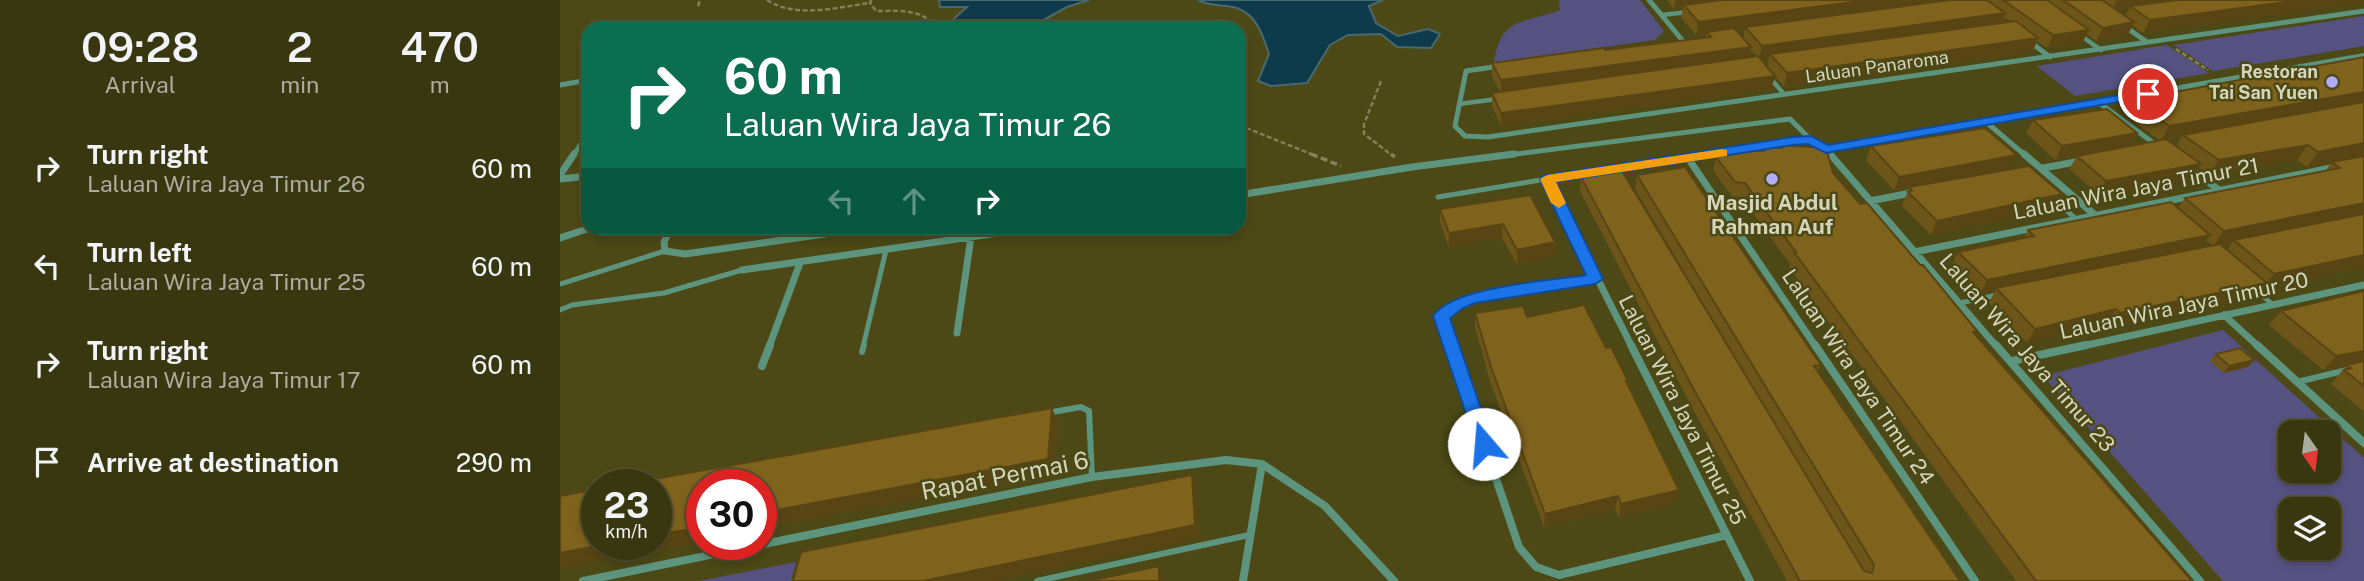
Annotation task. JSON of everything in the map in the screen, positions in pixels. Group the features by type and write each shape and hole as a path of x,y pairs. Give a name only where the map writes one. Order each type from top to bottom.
{"street":[{"path":"1649,0 1682,41"},
{"name":"Laluan Panaroma","path":"1507,65 1466,71 1455,126 1461,136 1470,139 2364,11"},
{"path":"2119,23 2147,42"},
{"path":"2023,36 2050,57"},
{"path":"1669,43 1695,39"},
{"path":"1246,194 1412,167 1790,119 1811,140 1826,149 2361,59"},
{"path":"560,85 581,81"},
{"path":"2098,102 2169,154"},
{"path":"1986,122 2095,215"},
{"path":"1547,179 1811,140"},
{"path":"560,177 581,144"},
{"path":"2146,149 2173,144"},
{"name":"Laluan Wira Jaya Timur 23","path":"1826,149 2200,581"},
{"name":"Laluan Wira Jaya Timur 24","path":"1688,159 1975,581"},
{"path":"2043,169 2094,159"},
{"path":"2179,161 2219,190"},
{"name":"Laluan Wira Jaya Timur 21","path":"1914,251 2351,164"},
{"path":"560,177 581,176"},
{"name":"Laluan Wira Jaya Timur 25","path":"1547,179 1595,279 1750,581"},
{"path":"1870,201 1921,191"},
{"path":"560,237 581,231"},
{"path":"668,235 664,242 665,251 685,254 818,235"},
{"path":"742,270 985,235"},
{"path":"957,333 971,237"},
{"path":"762,366 800,263"},
{"path":"1595,279 1474,298 1457,304 1441,316 1519,547 1536,566 1559,575 1727,535"},
{"name":"Laluan Wira Jaya Timur 20","path":"2012,361 2364,285"},
{"path":"2224,315 2364,443"},
{"name":"Rapat Permai 6","path":"583,581 1092,477 1226,460 1262,464 1325,506 1394,581"},
{"path":"1243,581 1262,464"}],"lane":[{"path":"1662,15 1689,12"},
{"path":"2071,28 2101,50"},
{"path":"1767,74 1784,94"},
{"path":"1459,104 1500,99"},
{"path":"1967,125 1977,133"},
{"path":"1616,168 1623,180"},
{"path":"1438,197 1547,179"},
{"path":"2044,191 2076,219"},
{"path":"2155,203 2165,211"},
{"path":"862,352 886,250"},
{"path":"560,285 665,251"},
{"path":"560,310 572,305 664,293 742,270"},
{"path":"2253,287 2273,305"},
{"path":"1960,303 2000,295"},
{"path":"2297,382 2351,369"},
{"path":"1040,415 1081,407 1089,411 1092,477"},
{"path":"1037,581 1249,535"}],"path":[{"path":"698,6 700,0"},
{"path":"767,0 776,8 793,9 871,1 876,10 916,12 928,16 932,21"},
{"path":"2162,40 2224,81"},
{"path":"1381,81 1364,124 1364,134 1412,167"},
{"path":"1246,128 1342,166"}],"shaded area":[{"path":"1559,0 1640,0 1664,31 1655,40 1494,62 1497,47 1508,29 1525,20 1560,10"},
{"path":"2364,16 2364,46 2213,71 2174,45"},
{"path":"2167,45 2209,73 2075,96 2037,66"},
{"path":"2223,330 2322,420 2278,420 2278,483 2342,483 2342,438 2364,458 2364,581 2223,581 2043,376"},
{"path":"796,562 791,581 699,581"}],"water":[{"path":"939,0 1089,0 1067,7 1042,21 951,21 967,7 940,7"},
{"path":"1198,0 1383,0 1369,6 1376,23 1398,36 1428,29 1440,34 1431,48 1397,47 1381,34 1348,35 1330,45 1307,83 1271,86 1258,81 1269,54 1262,33 1250,16 1237,8"}],"building":[{"path":"1722,0 1869,0 1698,22 1684,5"},
{"path":"1950,0 1987,0 2005,13 1762,46 1745,27"},
{"path":"2003,0 2047,0 2089,30 2053,35"},
{"path":"2063,0 2102,0 2134,22 2103,28"},
{"path":"2178,0 2301,0 2150,20 2130,6"},
{"path":"2016,21 2038,38 1787,73 1770,54"},
{"path":"1734,28 1751,47 1501,80 1492,63 1711,37 1707,32"},
{"path":"1758,56 1775,76 1501,113 1492,93"},
{"path":"2364,57 2364,92 2169,126 2141,106 2142,98"},
{"path":"2364,102 2364,143 2318,152 2308,145 2219,160 2183,135"},
{"path":"2107,109 2137,133 2062,146 2033,120"},
{"path":"1985,128 2017,155 1899,177 1871,146"},
{"path":"2166,139 2201,164 2106,181 2077,156"},
{"path":"1781,145 1826,148 1833,173 1860,204 1867,203 1920,265 1923,265 1977,331 1973,332 2192,581 2036,581 1745,183 1735,182 1716,157 1721,149 1764,151 1764,147 1782,148"},
{"path":"2364,156 2364,203 2224,231 2185,198 2340,168 2332,162"},
{"path":"2029,166 2062,194 1937,221 1908,192 1912,191 1909,187"},
{"path":"1685,167 1821,365 1814,366 1960,581 1800,581 1581,177 1622,171 1864,571 1872,573 1874,565 1637,175"},
{"path":"1530,195 1555,242 1517,250 1503,224 1449,233 1440,209"},
{"path":"2171,202 2210,235 1987,280 1958,252 2034,236 2028,230"},
{"path":"2364,214 2364,255 2274,274 2234,240"},
{"path":"2220,244 2267,283 2120,313 2116,309 2035,329 1996,288"},
{"path":"2364,291 2364,351 2336,356 2281,311"},
{"path":"1584,305 1606,348 1611,347 1679,490 1621,504 1618,496 1545,514 1491,367 1475,313 1523,306 1527,317"},
{"path":"2240,348 2254,360 2229,366 2216,354"},
{"path":"2364,361 2364,386 2344,370 2351,368 2347,365"},
{"path":"1052,408 1048,459 777,510 777,469 711,469"},
{"path":"686,473 686,530 672,532 672,476"},
{"path":"1192,475 1195,525 923,581 793,581 801,552"},
{"path":"581,492 581,549 560,553 560,496"},
{"path":"1159,566 1159,581 1089,581"}],"slow traffic":[{"path":"1559,203 1547,179 1722,153"}],"place":[{"name":"Restoran Tai San Yuen","path":"2332,82"},
{"name":"Masjid Abdul Rahman Auf","path":"1772,179"}],"route":[{"path":"1484,444 1441,316 1457,304 1474,298 1595,279 1547,179 1793,141 1811,140 1826,149 2148,94"}]}
